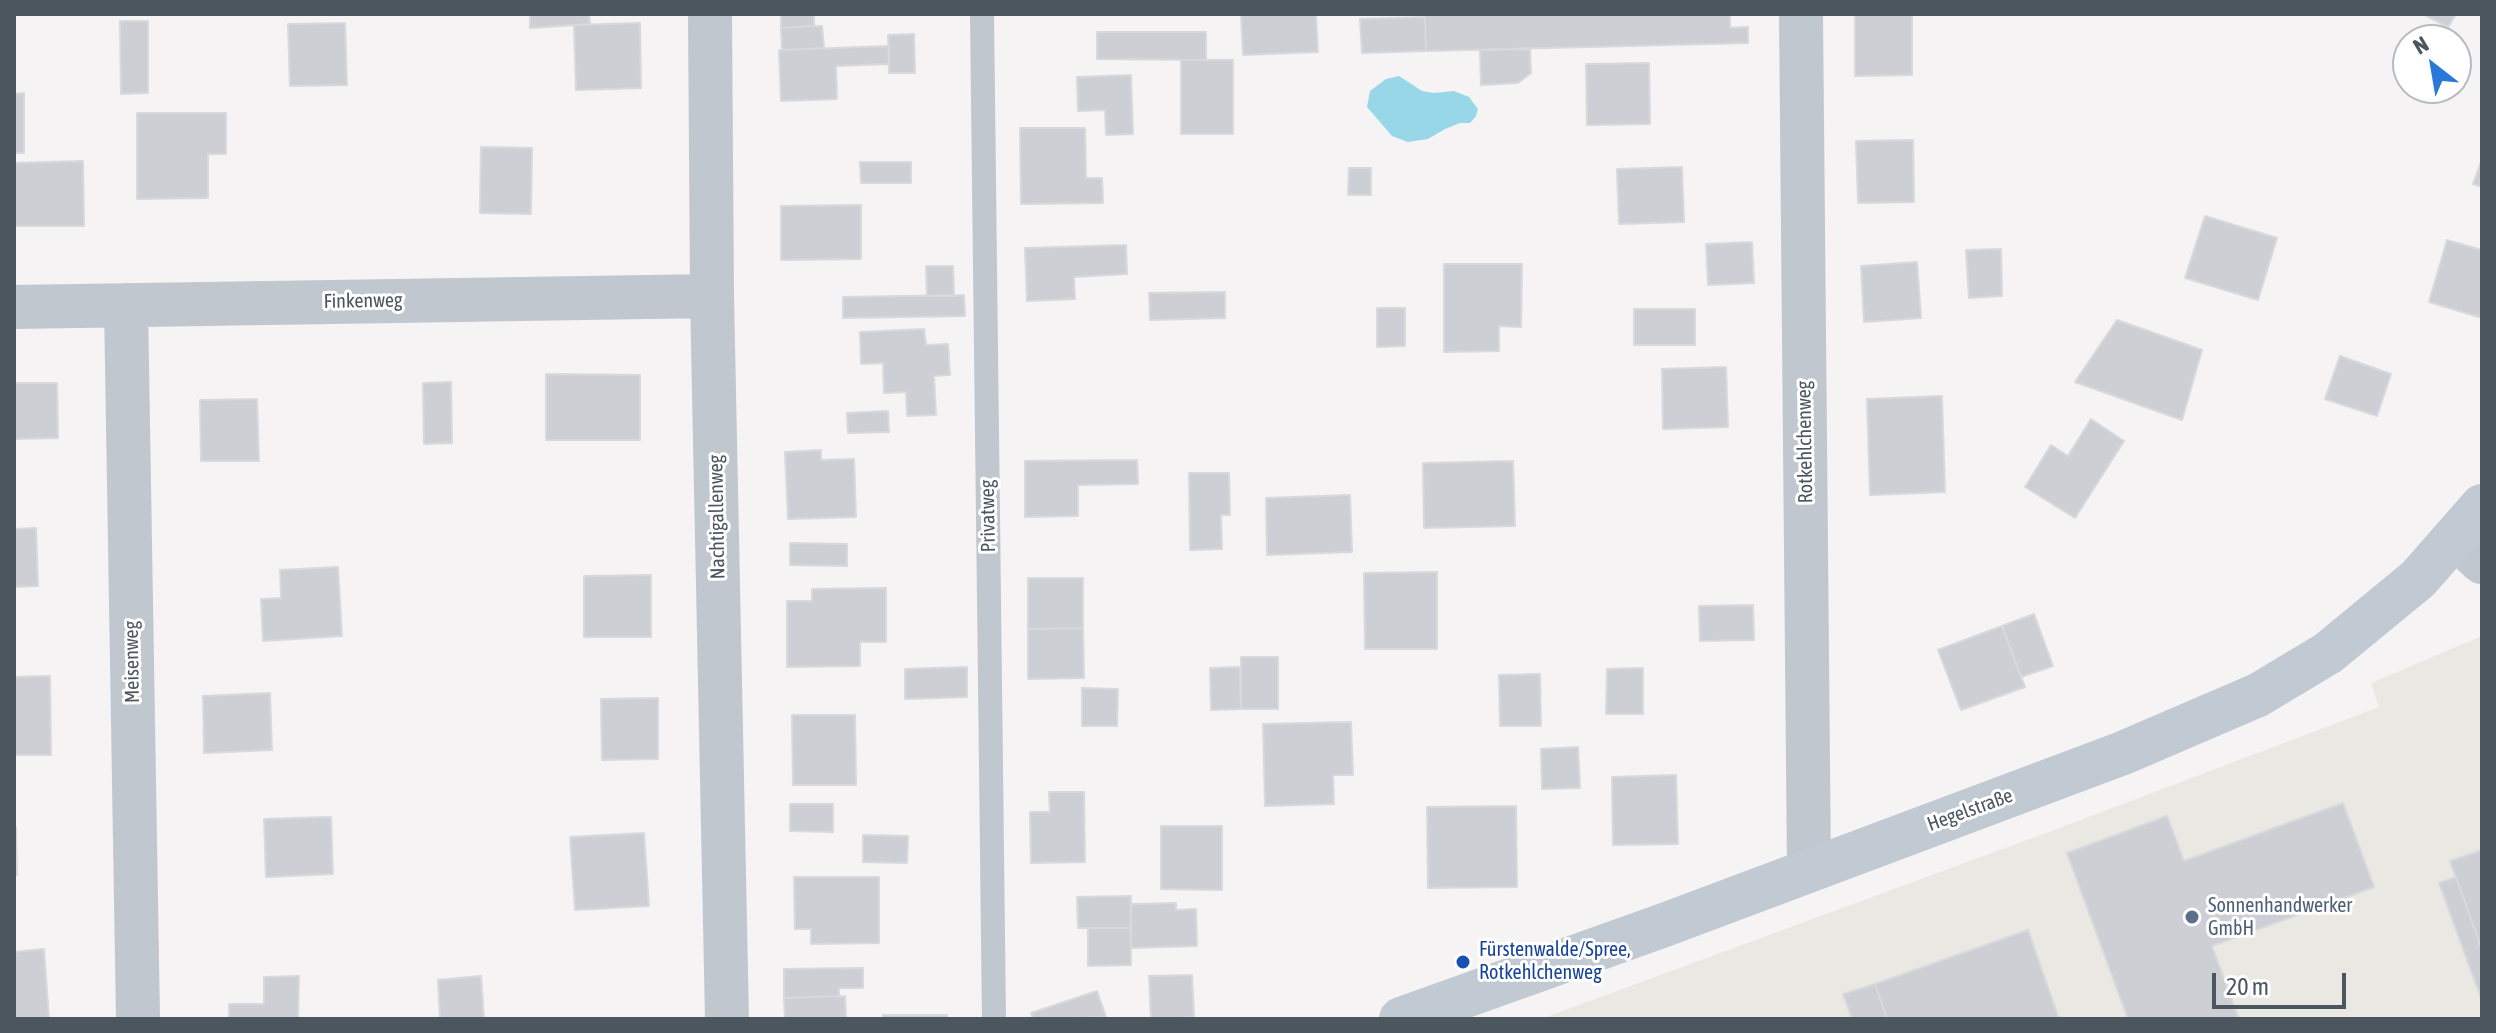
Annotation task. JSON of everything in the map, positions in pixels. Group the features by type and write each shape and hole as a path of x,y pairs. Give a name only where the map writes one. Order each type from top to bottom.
{"main road":[{"name":"Hegelstraße","path":"1401,1019 1667,924 2123,753 2258,695 2328,653 2473,535"}],"street":[{"name":"Nachtigallenweg","path":"710,14 712,296 727,1019"},
{"name":"Rotkehlchenweg","path":"1801,14 1809,870"},
{"name":"Finkenweg","path":"14,307 712,296"},
{"name":"Meisenweg","path":"126,305 138,1019"}],"lane":[{"name":"Privatweg","path":"982,14 994,1019"}],"shaded area":[{"path":"2482,636 2482,1019 1541,1019 2379,707 2371,683"}],"water":[{"path":"1399,76 1422,91 1454,91 1469,97 1478,109 1476,116 1470,123 1460,123 1428,139 1408,142 1392,136 1367,107 1370,91 1386,79"}],"building":[{"path":"530,14 589,14 590,24 530,28"},
{"path":"781,14 814,14 814,26 781,28"},
{"path":"1241,14 1316,14 1318,52 1243,55"},
{"path":"1425,14 1730,14 1730,28 1748,27 1748,43 1426,51"},
{"path":"1912,14 1912,75 1855,76 1855,15"},
{"path":"2423,14 2456,14 2450,24 2442,24"},
{"path":"1425,17 1426,51 1362,53 1360,19"},
{"path":"120,21 148,21 148,93 121,94"},
{"path":"345,23 347,85 290,86 288,24"},
{"path":"640,23 641,88 576,90 574,25"},
{"path":"822,26 824,48 782,50 781,28"},
{"path":"1097,32 1206,32 1206,60 1097,59"},
{"path":"914,34 915,73 889,73 888,35"},
{"path":"889,46 889,64 836,66 837,99 781,101 779,50"},
{"path":"1530,49 1531,73 1518,83 1481,85 1480,50"},
{"path":"1181,60 1233,60 1233,134 1181,134"},
{"path":"1649,63 1650,124 1587,125 1586,64"},
{"path":"1131,75 1133,134 1106,135 1105,110 1078,111 1077,77"},
{"path":"24,93 24,153 14,153 14,94"},
{"path":"137,113 226,113 226,154 208,154 208,198 137,199"},
{"path":"1020,128 1085,128 1086,178 1102,178 1103,203 1021,204"},
{"path":"1913,140 1914,202 1858,203 1856,141"},
{"path":"481,147 532,148 531,214 480,213"},
{"path":"2482,159 2482,187 2473,184"},
{"path":"83,161 84,226 14,226 14,163"},
{"path":"860,162 911,162 911,183 861,183"},
{"path":"1682,167 1684,222 1619,224 1617,169"},
{"path":"1349,168 1371,168 1371,195 1348,195"},
{"path":"861,205 861,259 781,260 781,206"},
{"path":"2205,216 2277,238 2258,300 2185,278"},
{"path":"2447,240 2482,250 2482,318 2429,302"},
{"path":"1752,242 1754,283 1708,285 1706,244"},
{"path":"1126,245 1127,274 1074,277 1075,299 1027,301 1025,248"},
{"path":"2001,249 2002,296 1969,298 1966,250"},
{"path":"1917,262 1921,318 1864,322 1861,266"},
{"path":"1444,264 1522,264 1521,327 1499,326 1499,351 1444,352"},
{"path":"926,266 953,266 954,296 927,296"},
{"path":"1225,292 1225,318 1150,320 1149,293"},
{"path":"964,295 965,316 843,318 843,297"},
{"path":"1377,308 1405,308 1405,346 1377,347"},
{"path":"1634,309 1695,309 1695,345 1634,345"},
{"path":"2117,320 2202,350 2182,420 2075,382"},
{"path":"924,329 926,345 948,344 950,375 934,376 936,415 907,416 906,392 884,393 883,363 861,364 860,332"},
{"path":"2340,356 2391,374 2377,416 2325,399"},
{"path":"1726,367 1728,427 1663,429 1662,369"},
{"path":"546,374 640,375 640,440 546,440"},
{"path":"451,382 452,443 424,444 423,383"},
{"path":"14,383 57,383 58,438 14,439"},
{"path":"1942,396 1945,492 1870,495 1867,399"},
{"path":"257,399 259,461 201,461 200,400"},
{"path":"888,411 889,432 848,433 847,413"},
{"path":"2091,419 2124,441 2075,518 2025,487 2051,445 2068,456"},
{"path":"821,450 821,460 854,459 856,517 788,519 785,452"},
{"path":"1137,460 1138,484 1078,485 1078,516 1025,517 1025,461"},
{"path":"1513,461 1515,526 1424,528 1423,463"},
{"path":"1189,473 1229,473 1230,515 1221,515 1222,549 1190,550"},
{"path":"1350,495 1352,552 1267,555 1266,498"},
{"path":"36,528 38,586 14,587 14,529"},
{"path":"790,543 847,544 847,566 790,565"},
{"path":"338,567 342,636 263,641 261,599 281,598 280,570"},
{"path":"1437,572 1437,649 1365,649 1364,573"},
{"path":"651,575 651,637 584,637 584,576"},
{"path":"1028,578 1083,578 1083,628 1028,629"},
{"path":"886,588 886,642 860,642 860,666 787,667 787,601 812,601 812,589"},
{"path":"1753,605 1754,640 1700,641 1699,606"},
{"path":"2034,614 2053,666 2021,677 2002,626"},
{"path":"2002,626 2025,687 1961,710 1938,650"},
{"path":"1083,628 1084,678 1028,679 1028,629"},
{"path":"1241,657 1278,657 1278,709 1241,709"},
{"path":"967,667 967,697 905,699 905,669"},
{"path":"1240,667 1241,709 1211,710 1210,668"},
{"path":"1643,668 1643,714 1606,714 1607,669"},
{"path":"1540,674 1541,726 1500,726 1499,675"},
{"path":"50,676 51,755 14,755 14,677"},
{"path":"1082,688 1118,689 1117,726 1082,726"},
{"path":"270,693 272,750 204,753 203,696"},
{"path":"658,698 658,759 602,760 601,699"},
{"path":"792,715 855,715 856,785 793,785"},
{"path":"1351,722 1353,775 1333,775 1334,804 1265,806 1263,724"},
{"path":"1578,747 1580,788 1542,789 1541,749"},
{"path":"1676,775 1678,844 1613,845 1612,777"},
{"path":"1049,792 1084,792 1085,862 1031,863 1030,812 1050,812"},
{"name":"Sonnenhandwerker GmbH","path":"2343,803 2374,887 2212,946 2239,1019 2128,1019 2067,853 2167,816 2184,861"},
{"path":"790,804 833,804 833,832 790,831"},
{"path":"1516,806 1517,887 1428,888 1427,807"},
{"path":"331,817 333,874 266,877 264,819"},
{"path":"1161,826 1222,826 1222,890 1161,889"},
{"path":"16,827 17,875 14,875"},
{"path":"644,833 649,906 575,910 570,837"},
{"path":"863,835 908,836 907,863 863,862"},
{"path":"2482,850 2482,950 2450,861"},
{"path":"794,877 879,877 879,943 811,944 811,929 795,929"},
{"path":"2456,877 2482,950 2482,1001 2439,883"},
{"path":"1131,896 1131,928 1078,928 1077,897"},
{"path":"1176,903 1176,910 1196,909 1197,946 1131,948 1131,904"},
{"path":"1088,928 1131,928 1131,965 1088,966"},
{"path":"2028,930 2059,1019 1887,1019 1875,984"},
{"path":"44,949 49,1019 14,1019 14,952"},
{"path":"863,968 863,988 839,988 839,996 784,998 784,969"},
{"path":"1192,975 1194,1017 1151,1019 1149,976"},
{"path":"299,976 298,1019 229,1019 229,1004 264,1004 264,977"},
{"path":"481,976 484,1019 440,1019 438,980"},
{"path":"1875,984 1887,1019 1852,1019 1843,994"},
{"path":"1097,991 1106,1017 1033,1019 1031,1013"},
{"path":"845,996 846,1019 785,1019 784,998"},
{"path":"883,1015 947,1015 947,1019 883,1019"}],"place":[{"name":"Sonnenhandwerker GmbH","path":"2192,917"},
{"name":"Fürstenwalde/Spree, Rotkehlchenweg","path":"1463,962"}]}
